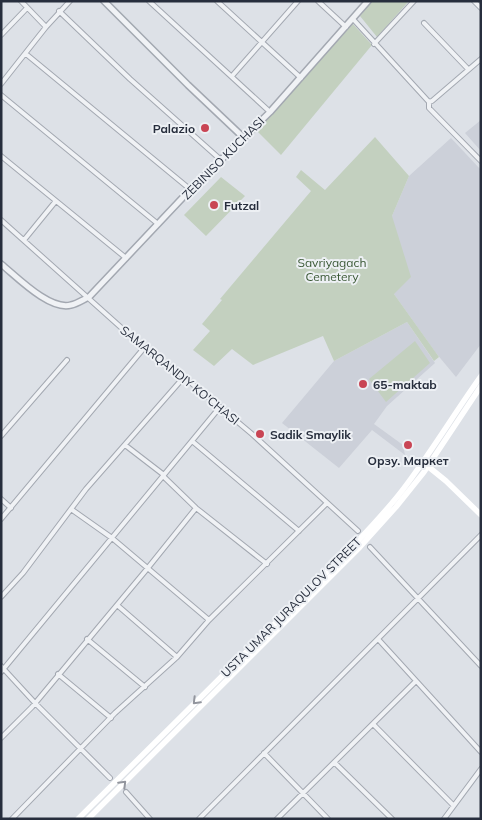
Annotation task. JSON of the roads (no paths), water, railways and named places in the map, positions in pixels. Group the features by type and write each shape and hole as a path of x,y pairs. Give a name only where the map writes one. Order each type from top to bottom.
{"main road":[{"name":"USTA UMAR JURAQULOV STREET","path":"78,819 389,508 425,464 452,416 481,376"},
{"name":"USTA UMAR JURAQULOV STREET","path":"88,819 360,547 396,507 481,386"},
{"path":"425,464 446,481 481,515"}],"street":[{"path":"21,1 46,28"},
{"path":"1,84 59,11 70,1"},
{"path":"104,1 244,138"},
{"path":"149,1 270,112"},
{"path":"217,1 263,41 301,78"},
{"path":"232,76 298,1"},
{"path":"318,1 346,27"},
{"name":"ZEBINISO KUCHASI","path":"1,264 49,302 60,306 71,305 89,297 191,190 270,112 368,1"},
{"path":"374,44 414,1"},
{"path":"474,1 481,8"},
{"path":"1,35 27,8"},
{"path":"59,11 130,79 221,160"},
{"path":"353,19 429,102 429,108 481,161"},
{"path":"424,23 468,69"},
{"path":"26,54 191,190"},
{"path":"429,102 481,59"},
{"path":"1,95 158,224"},
{"path":"1,156 126,258"},
{"path":"24,240 55,202"},
{"name":"SAMARQANDIY KO'CHASI","path":"1,220 144,348 184,377 220,407 358,531"},
{"path":"1,519 144,348"},
{"path":"1,436 67,360"},
{"path":"1,597 23,573 71,509 125,444 184,377"},
{"path":"110,778 2,669 220,407"},
{"path":"192,441 299,531"},
{"path":"125,444 164,476 196,508 267,564"},
{"path":"1,499 11,508"},
{"path":"12,819 111,718 177,657 209,620 327,503"},
{"path":"1,738 35,703 196,508"},
{"path":"71,509 112,538 209,620"},
{"path":"199,819 378,640 417,598 481,536"},
{"path":"370,547 481,666"},
{"path":"117,605 177,657"},
{"path":"87,639 145,687"},
{"path":"378,640 481,752"},
{"path":"58,674 111,718"},
{"path":"277,819 416,682"},
{"path":"373,724 453,805"},
{"path":"264,752 328,819"},
{"path":"335,763 392,819"},
{"path":"444,819 481,769"},
{"path":"126,792 150,819"}],"place":[{"name":"Palazio","path":"205,128"},
{"name":"Futzal","path":"214,205"},
{"name":"65-maktab","path":"363,384"},
{"name":"Sadik Smaylik","path":"260,434"},
{"name":"Орзу. Маркет","path":"408,445"}],"park label":[{"name":"Savriyagach Cemetery","path":"332,269"}]}
